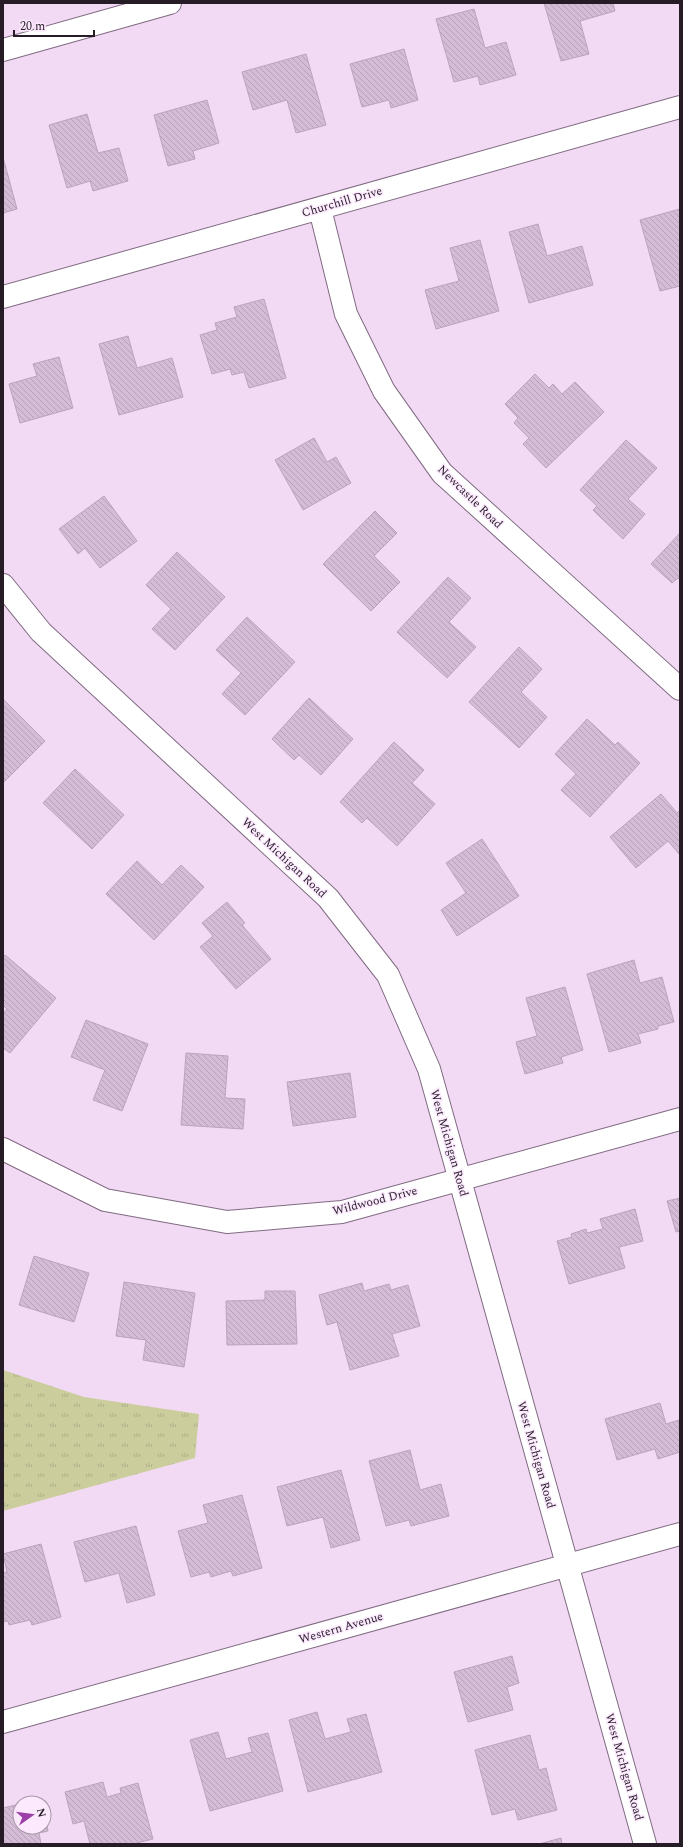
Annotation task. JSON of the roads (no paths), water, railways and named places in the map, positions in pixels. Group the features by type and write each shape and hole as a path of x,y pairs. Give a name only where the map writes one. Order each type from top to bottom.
{"street":[{"path":"3,50 170,3"},
{"name":"Churchill Drive","path":"3,297 680,107"},
{"name":"Newcastle Road","path":"320,208 346,314 384,391 442,473 680,689"},
{"name":"West Michigan Road","path":"3,585 41,632 328,898 388,975 429,1069 645,1844"},
{"name":"Wildwood Drive","path":"3,1149 105,1200 226,1222 342,1212 460,1178 680,1120"},
{"name":"Western Avenue","path":"3,1722 680,1534"}]}
